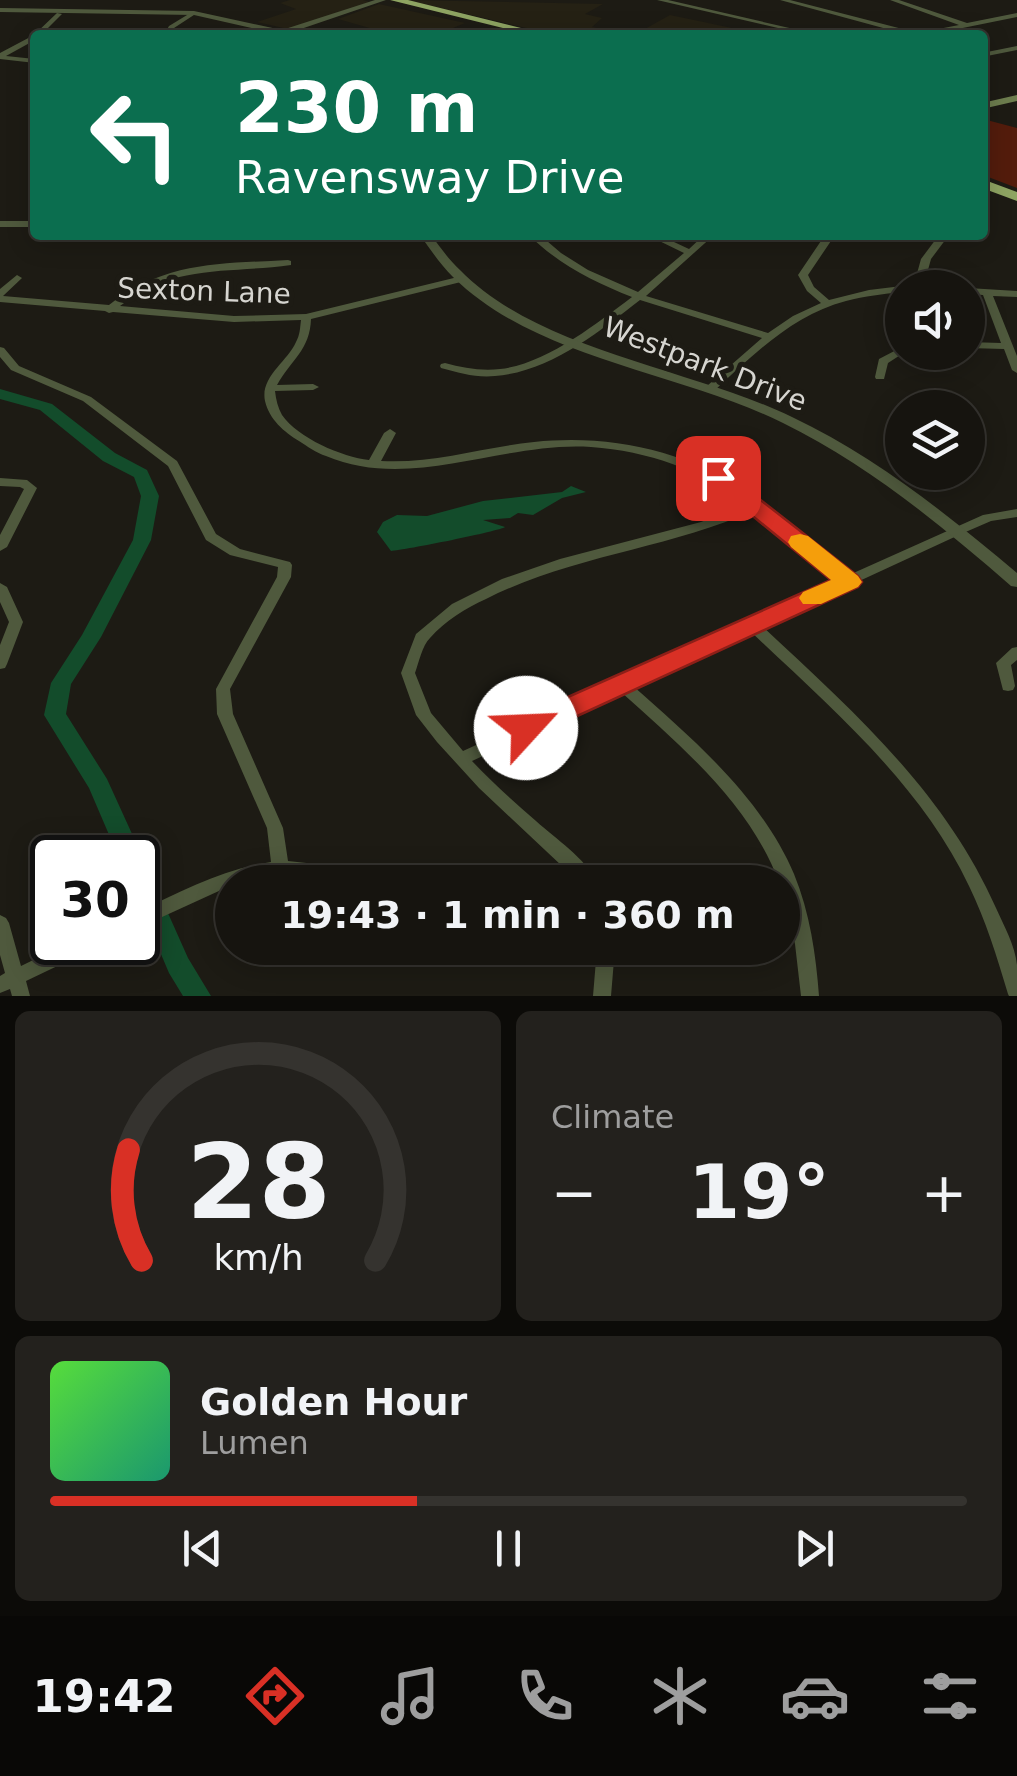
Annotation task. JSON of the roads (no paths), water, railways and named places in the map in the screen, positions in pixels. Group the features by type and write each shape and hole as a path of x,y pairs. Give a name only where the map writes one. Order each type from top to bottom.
{"highway":[{"path":"378,0 501,30"},
{"path":"395,0 523,30"},
{"path":"988,186 1017,198"}],"main road":[{"path":"988,105 1017,98"}],"street":[{"path":"299,30 378,0"},
{"path":"660,0 794,30"},
{"path":"783,0 898,30"},
{"path":"893,0 968,25"},
{"path":"0,10 60,14 194,13 271,30"},
{"path":"170,30 194,13"},
{"path":"43,30 60,14"},
{"path":"942,30 1017,16"},
{"path":"0,56 30,39"},
{"path":"988,54 1017,48"},
{"path":"0,56 30,60"},
{"path":"0,224 30,224"},
{"name":"Westpark Drive","path":"429,240 462,278 509,314 788,419 956,532 1017,582"},
{"path":"541,240 579,269 638,294 767,336"},
{"path":"663,240 690,253"},
{"path":"445,366 470,373 512,370 576,341 704,240"},
{"path":"826,302 810,289 803,275 827,240"},
{"path":"923,270 926,258 940,240"},
{"path":"109,310 134,288 164,275 288,263"},
{"path":"0,297 17,278"},
{"name":"Sexton Lane","path":"0,297 234,319 306,317 462,278"},
{"path":"710,388 792,317 826,302 885,292"},
{"path":"1017,294 987,292 1017,370"},
{"path":"306,317 304,346 273,380 268,397 279,421 310,445 373,464 418,466 565,443 621,447 693,466 718,478 849,582"},
{"path":"985,345 1007,346"},
{"path":"0,350 15,368 87,399 173,464 211,536 235,552 285,566 284,577 224,689 225,714 276,828 280,865"},
{"path":"880,377 885,360"},
{"path":"271,388 313,386"},
{"path":"373,464 390,433"},
{"path":"0,482 23,483 31,488 0,547"},
{"path":"572,865 462,758 423,714 410,682 408,666 413,648 438,618 532,572 708,525 756,506"},
{"path":"462,758 956,532 988,518 1017,512"},
{"path":"0,586 16,622 0,664"},
{"path":"752,624 874,739 915,783 948,828 991,917 1017,994"},
{"path":"1008,686 1003,663 1017,652"},
{"path":"622,682 678,734 762,834 792,897 810,996"},
{"path":"160,910 215,882"},
{"path":"0,923 12,986 49,965"},
{"path":"602,996 605,965"}],"waterway":[{"path":"0,394 46,407 109,457 141,474 150,496 142,540 91,637 61,683 55,715 99,785 121,835"},
{"path":"160,924 178,965 198,996"}]}
